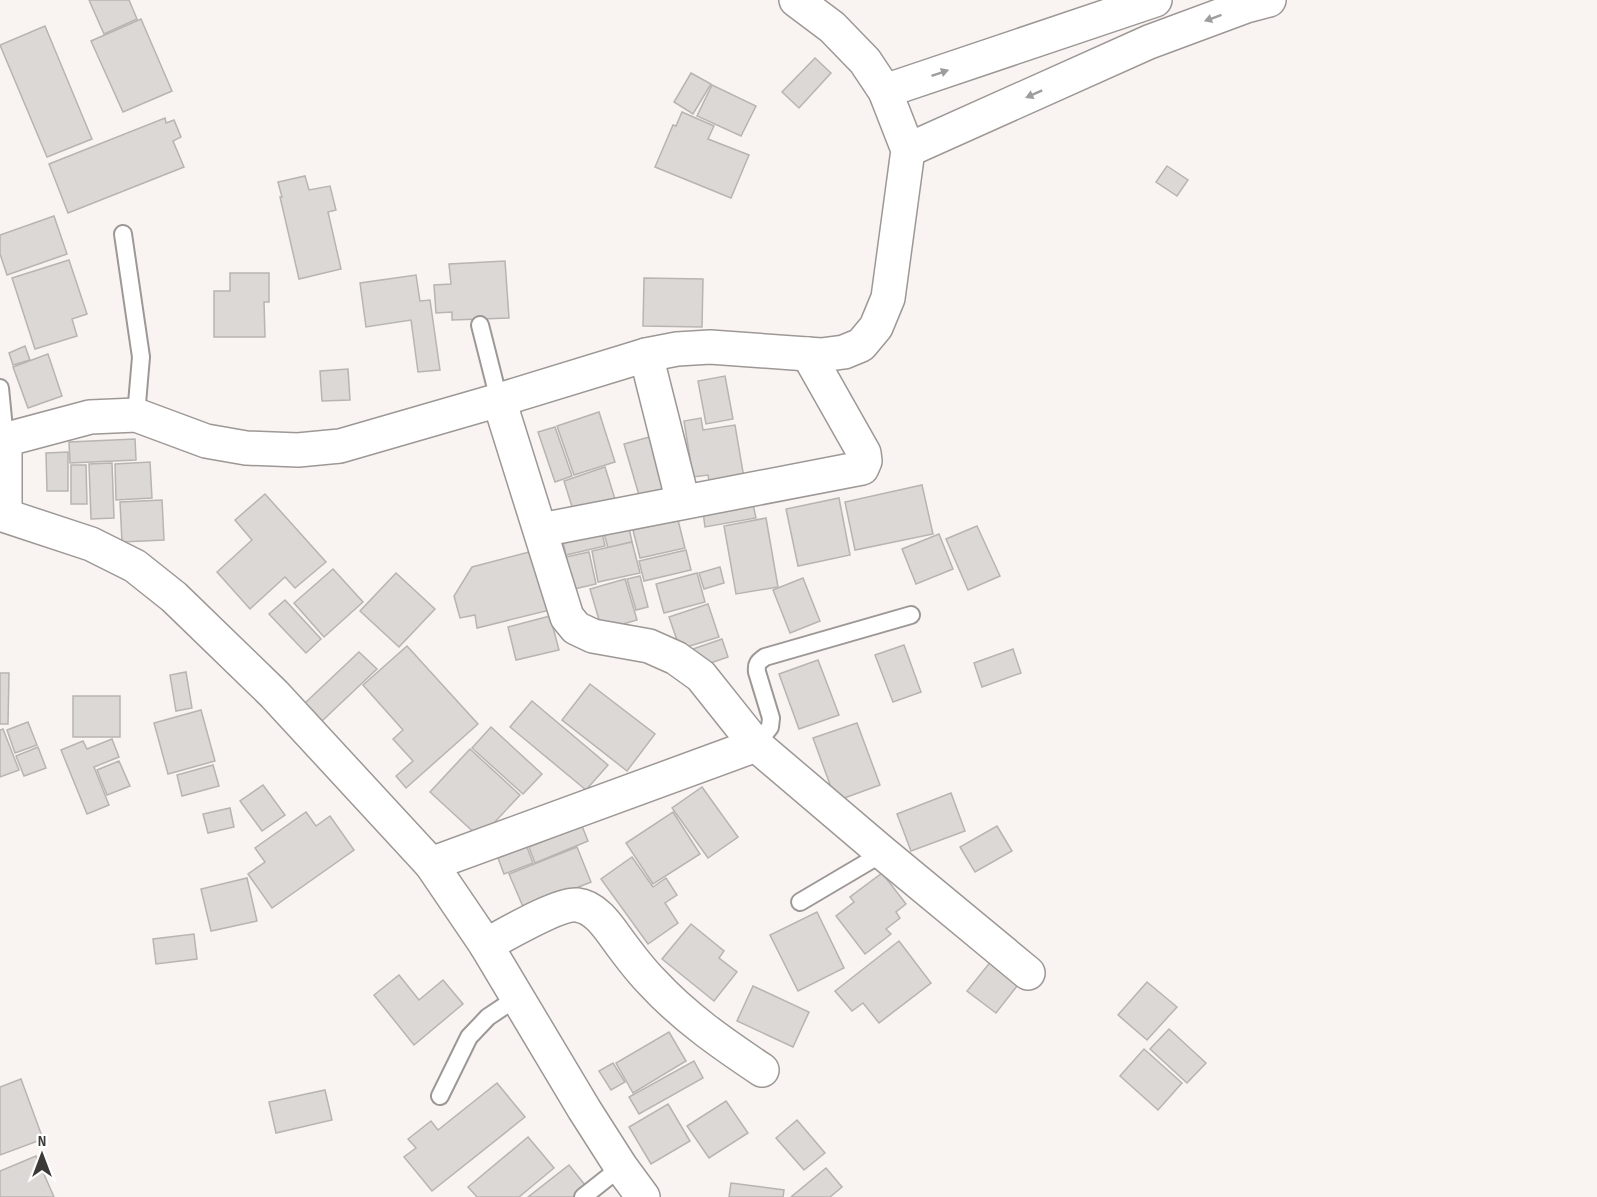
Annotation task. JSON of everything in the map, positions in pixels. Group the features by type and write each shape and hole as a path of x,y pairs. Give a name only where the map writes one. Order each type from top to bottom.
{"street":[{"path":"643,1197 584,1109 486,945 431,864 274,694 174,597 135,566 91,544 3,514 3,440 90,417 136,415 206,441 246,448 298,450 340,446 646,355 678,349 710,347 821,355 844,352 861,345 876,327 888,298 908,150 885,91 864,61 832,27 796,0"},
{"path":"885,91 1155,0"},
{"path":"908,150 1149,42 1246,6 1269,0"},
{"path":"541,530 862,468 864,453 808,354"},
{"path":"646,355 683,502"},
{"path":"500,400 567,617 576,628 593,636 649,646 676,658 701,676 756,745 1028,973"},
{"path":"431,864 756,745"},
{"path":"486,945 560,907 578,905 587,907 601,920 651,982 716,1039 762,1070"}],"lane":[{"path":"123,234 141,357 136,415"},
{"path":"480,325 500,400"},
{"path":"0,388 3,440"},
{"path":"756,745 770,727 771,718 757,672 758,662 765,657 912,615"},
{"path":"800,902 883,853"},
{"path":"440,1096 469,1037 488,1017 518,997"},
{"path":"583,1197 621,1167"}],"building":[{"path":"89,0 129,0 137,19 104,34"},
{"path":"141,19 172,91 123,112 91,41"},
{"path":"45,26 92,139 47,157 0,45"},
{"path":"815,58 831,73 799,108 782,92"},
{"path":"691,73 711,84 693,114 674,102"},
{"path":"712,85 756,106 741,136 697,116"},
{"path":"682,112 714,126 708,139 749,155 731,198 655,167 673,125 676,126"},
{"path":"165,118 166,123 174,120 181,137 173,141 184,167 68,213 49,164"},
{"path":"1167,166 1188,180 1177,196 1156,182"},
{"path":"305,176 309,190 330,186 336,210 328,212 341,269 299,279 278,182"},
{"path":"54,216 67,254 7,275 0,254 0,235"},
{"path":"69,260 87,314 72,319 77,336 35,349 12,278"},
{"path":"505,261 509,318 452,320 452,312 436,313 434,285 451,284 449,264"},
{"path":"230,273 269,273 269,302 264,302 265,337 214,337 214,291 230,291"},
{"path":"416,275 420,301 430,300 440,370 418,372 411,320 366,327 360,283"},
{"path":"644,278 703,279 702,327 643,326"},
{"path":"25,346 30,360 13,365 9,353"},
{"path":"48,354 62,396 28,408 13,367"},
{"path":"348,369 350,400 322,401 320,371"},
{"path":"725,376 733,419 706,424 698,381"},
{"path":"599,412 615,462 574,475 557,426"},
{"path":"701,418 703,430 735,425 745,484 711,490 708,475 693,477 684,421"},
{"path":"555,427 572,476 555,482 538,432"},
{"path":"653,436 667,488 639,495 624,444"},
{"path":"135,439 136,460 70,463 69,442"},
{"path":"68,452 68,491 47,491 46,453"},
{"path":"150,462 152,498 116,500 115,464"},
{"path":"112,463 114,518 91,519 89,464"},
{"path":"71,465 86,465 87,504 71,504"},
{"path":"605,467 615,499 574,513 564,481"},
{"path":"922,485 933,534 855,550 845,502"},
{"path":"265,494 326,562 295,588 285,577 250,609 217,572 252,540 235,520"},
{"path":"839,498 850,555 798,566 786,509"},
{"path":"162,500 164,540 122,542 120,502"},
{"path":"753,504 756,518 705,527 703,512"},
{"path":"766,518 778,587 736,594 724,526"},
{"path":"678,520 685,548 640,558 633,530"},
{"path":"977,526 1000,576 968,590 946,539"},
{"path":"629,528 632,542 608,548 604,533"},
{"path":"602,533 605,546 566,555 563,542"},
{"path":"939,534 953,569 916,584 902,549"},
{"path":"632,542 640,573 598,582 592,551"},
{"path":"537,550 554,609 477,628 475,615 460,618 454,596 472,567"},
{"path":"686,550 691,570 644,581 639,561"},
{"path":"589,552 596,584 574,589 566,557"},
{"path":"720,567 724,583 704,589 699,573"},
{"path":"333,569 363,602 324,637 294,603"},
{"path":"396,573 435,609 399,647 360,611"},
{"path":"697,573 705,602 664,613 656,584"},
{"path":"640,576 648,607 636,610 627,579"},
{"path":"803,578 820,621 790,633 773,590"},
{"path":"625,579 637,620 602,630 590,589"},
{"path":"285,600 321,639 306,653 269,614"},
{"path":"708,604 719,637 680,649 669,617"},
{"path":"550,616 559,650 516,660 508,627"},
{"path":"722,639 728,657 696,668 690,650"},
{"path":"904,645 921,692 893,702 875,655"},
{"path":"407,646 478,724 406,788 396,776 413,761 393,739 403,730 363,685"},
{"path":"1013,649 1021,673 982,687 974,663"},
{"path":"359,652 377,669 322,721 305,703"},
{"path":"818,660 839,715 799,729 779,674"},
{"path":"186,672 192,708 176,711 170,675"},
{"path":"0,673 9,673 8,724 0,724"},
{"path":"590,684 655,734 627,771 562,720"},
{"path":"73,696 120,696 120,737 73,737"},
{"path":"532,701 608,765 586,790 510,727"},
{"path":"201,710 215,761 168,774 154,723"},
{"path":"28,722 37,745 15,753 7,730"},
{"path":"857,723 880,785 836,801 813,738"},
{"path":"491,727 542,774 523,794 472,748"},
{"path":"3,729 19,770 0,777 0,730"},
{"path":"112,739 119,757 94,767 109,805 87,814 61,750 83,741 87,749"},
{"path":"38,747 46,768 24,776 16,756"},
{"path":"470,749 520,795 480,838 430,792"},
{"path":"119,761 130,786 107,795 97,770"},
{"path":"213,765 219,786 182,796 177,775"},
{"path":"263,785 285,815 262,831 240,801"},
{"path":"702,787 738,837 708,858 672,808"},
{"path":"951,793 965,831 911,851 897,814"},
{"path":"230,808 234,827 208,833 203,814"},
{"path":"306,812 316,826 330,816 354,850 272,908 248,874 265,862 255,848"},
{"path":"673,812 700,854 653,884 626,843"},
{"path":"582,826 588,841 535,863 529,847"},
{"path":"997,826 1012,851 975,872 960,847"},
{"path":"527,847 533,863 504,874 498,858"},
{"path":"577,847 591,882 524,909 509,874"},
{"path":"632,857 653,887 666,878 677,895 665,903 678,923 648,944 601,879"},
{"path":"882,873 906,904 896,912 900,918 886,929 891,934 865,954 836,916 854,902 850,897"},
{"path":"247,878 257,921 211,931 201,889"},
{"path":"817,912 844,968 798,991 770,935"},
{"path":"691,924 724,951 719,958 737,972 714,1001 662,959"},
{"path":"194,934 197,959 156,964 153,939"},
{"path":"899,941 931,983 879,1023 863,1003 852,1011 835,991"},
{"path":"996,955 1024,977 996,1013 967,991"},
{"path":"399,975 419,1000 443,980 463,1004 414,1045 374,995"},
{"path":"1147,982 1177,1007 1147,1040 1118,1015"},
{"path":"753,986 809,1012 793,1047 737,1021"},
{"path":"1169,1029 1206,1063 1187,1083 1150,1049"},
{"path":"669,1032 686,1061 633,1093 616,1063"},
{"path":"1144,1049 1182,1083 1158,1110 1120,1076"},
{"path":"694,1061 703,1078 639,1114 629,1097"},
{"path":"613,1063 625,1082 611,1090 599,1071"},
{"path":"21,1079 43,1139 0,1155 0,1087"},
{"path":"497,1083 525,1117 432,1191 404,1157 416,1148 408,1139 431,1121 438,1130"},
{"path":"325,1090 332,1120 276,1133 269,1102"},
{"path":"726,1101 748,1133 709,1158 687,1126"},
{"path":"668,1104 690,1141 651,1164 629,1127"},
{"path":"797,1120 825,1153 804,1170 776,1138"},
{"path":"528,1137 554,1168 519,1197 477,1197 468,1187"},
{"path":"36,1156 54,1197 0,1197 0,1171"},
{"path":"569,1165 589,1190 581,1197 528,1197"},
{"path":"826,1168 842,1187 830,1197 791,1197"},
{"path":"731,1183 784,1190 783,1197 729,1197"}]}
